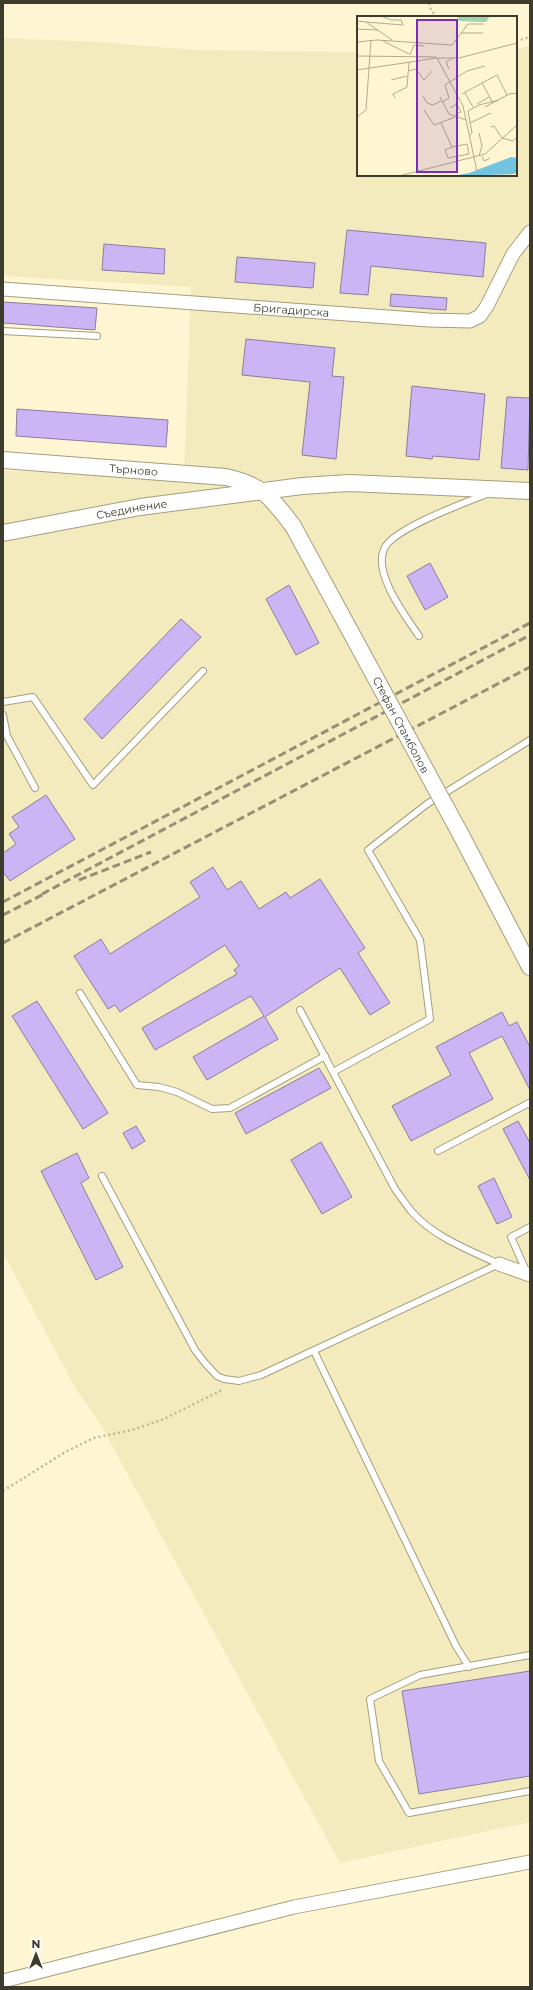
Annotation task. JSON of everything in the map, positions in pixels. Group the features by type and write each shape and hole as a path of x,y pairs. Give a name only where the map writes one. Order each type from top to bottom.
{"street":[{"name":"Бригадирска","path":"3,289 421,319 470,321 480,316 487,306 512,254 530,232"},
{"name":"Търново","path":"3,460 226,477 246,482 262,490"},
{"name":"Съединение","path":"3,533 140,507 262,490 349,483 530,491"},
{"name":"Стефан Стамболов","path":"262,490 277,505 293,526 530,967"},
{"path":"499,1264 529,1275"},
{"path":"3,1980 294,1907 530,1862"}],"lane":[{"path":"3,331 97,336"},
{"path":"419,636 397,605 386,580 382,563 383,550 390,539 410,527 496,490"},
{"path":"3,702 33,697 93,785 203,671"},
{"path":"3,715 7,736 35,788"},
{"path":"333,1072 430,1019 420,940 368,850 427,804 530,740"},
{"path":"80,993 137,1085 159,1087 178,1092 212,1109 230,1108 325,1056"},
{"path":"300,1010 396,1189 412,1212 430,1229 499,1264"},
{"path":"438,1151 529,1103 530,1105"},
{"path":"102,1176 194,1350 217,1376 239,1381 261,1375 499,1264"},
{"path":"529,1275 511,1237 530,1228"},
{"path":"314,1351 456,1646 468,1666"},
{"path":"530,1655 420,1675 370,1699 379,1761 409,1813 530,1791"}],"path":[{"path":"429,3 436,16"},
{"path":"517,42 530,38"},
{"path":"3,1491 67,1451 87,1442 164,1419 239,1381"}],"shaded area":[{"path":"3,38 100,42 195,50 357,52 357,176 517,176 517,49 530,46 530,1822 340,1863 98,1420 77,1391 3,1253 3,471 184,474 191,287 3,276"}],"building":[{"path":"347,230 486,243 483,277 371,266 368,295 340,293"},
{"path":"104,244 165,249 164,274 102,270"},
{"path":"237,257 315,263 313,288 235,282"},
{"path":"391,294 447,298 446,310 390,306"},
{"path":"3,302 97,308 95,330 3,323"},
{"path":"246,339 335,348 332,376 344,377 336,459 302,455 310,382 242,375"},
{"path":"412,386 485,394 479,460 433,456 432,459 406,456"},
{"path":"507,397 530,398 528,470 501,468"},
{"path":"17,409 168,420 166,447 16,436"},
{"path":"430,563 448,597 425,610 407,576"},
{"path":"289,585 319,643 296,655 266,599"},
{"path":"181,619 201,637 102,739 84,719"},
{"path":"46,795 75,839 10,881 3,872 3,853 16,844 9,834 19,827 12,817"},
{"path":"213,867 227,890 241,881 259,909 286,892 290,898 320,879 365,948 358,953 390,1003 370,1015 340,968 265,1017 278,1039 207,1080 193,1057 264,1016 251,996 155,1050 142,1028 237,974 234,970 239,966 225,945 120,1012 115,1005 108,1009 74,956 101,939 110,954 200,897 190,882"},
{"path":"37,1001 108,1113 83,1129 12,1016"},
{"path":"502,1012 509,1026 517,1022 530,1047 530,1090 502,1036 469,1053 493,1099 411,1141 392,1106 451,1075 436,1047"},
{"path":"319,1068 331,1088 246,1134 235,1113"},
{"path":"518,1121 530,1143 530,1180 503,1129"},
{"path":"136,1126 145,1141 132,1149 123,1133"},
{"path":"321,1142 352,1197 322,1214 291,1160"},
{"path":"77,1153 89,1178 81,1183 123,1267 96,1280 41,1171"},
{"path":"494,1178 512,1217 497,1224 478,1186"},
{"path":"530,1671 530,1776 419,1794 402,1691"}],"railway":[{"path":"3,902 530,623"},
{"path":"42,894 530,635"},
{"path":"3,943 530,667"},
{"path":"79,880 151,852"},
{"path":"3,915 46,893"}]}
